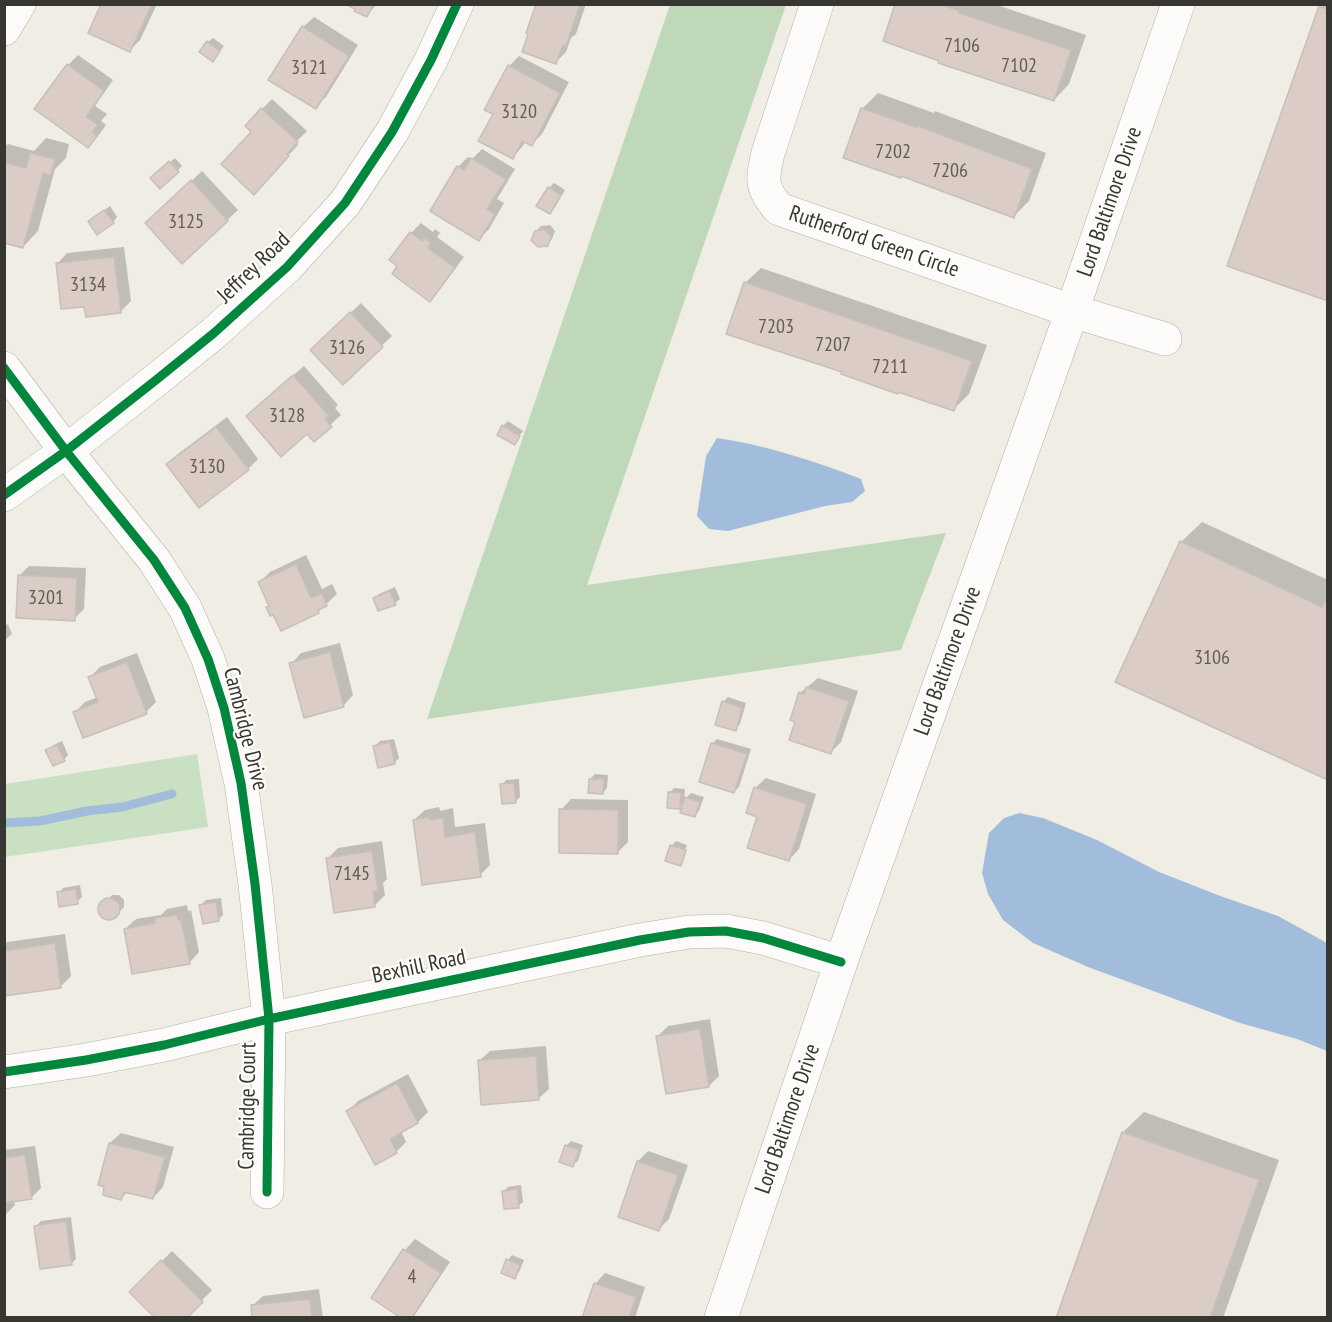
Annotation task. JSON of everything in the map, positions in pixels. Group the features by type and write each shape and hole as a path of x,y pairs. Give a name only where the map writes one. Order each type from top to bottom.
{"street":[{"path":"4,28 19,4"},
{"name":"Jeffrey Road","path":"4,495 66,451 214,333 287,267 345,203 392,132 431,60 457,4"},
{"name":"Rutherford Green Circle","path":"817,4 768,153 763,176 767,195 779,209 1072,311 1166,339"},
{"name":"Lord Baltimore Drive","path":"721,1317 841,962 1178,5"},
{"name":"Cambridge Drive","path":"4,368 66,451 154,560 185,608 208,658 224,708 241,783 255,884 269,1019"},
{"name":"Bexhill Road","path":"4,1072 86,1060 164,1045 269,1019 640,940 689,932 726,931 841,962"},
{"name":"Cambridge Court","path":"267,1192 269,1019"}],"green space":[{"path":"670,5 786,5 587,585 946,533 901,650 427,719"},
{"path":"197,754 208,827 5,857 5,784"}],"water":[{"path":"717,438 772,449 826,466 861,479 865,491 852,502 825,506 728,531 709,529 697,516 706,456"},
{"path":"1019,813 1043,818 1097,840 1159,872 1278,916 1327,943 1327,1051 1297,1039 1240,1023 1088,967 1033,943 1003,920 988,894 982,873 989,833 1004,818"}],"building":[{"path":"101,4 152,4 130,52 88,33"},
{"path":"345,4 373,4 367,17"},
{"path":"536,4 580,4 566,46 563,45 556,64 522,52"},
{"path":"895,4 940,4 959,11 959,13 1071,50 1054,101 938,63 939,61 883,41"},
{"path":"1319,6 1328,9 1328,301 1227,266"},
{"path":"302,26 349,56 316,109 268,80"},
{"path":"207,41 220,51 213,62 199,52"},
{"path":"67,64 104,91 86,117 98,125 92,132 97,136 88,148 34,109"},
{"path":"508,65 560,93 532,146 522,141 513,159 478,141 493,114 484,110"},
{"path":"261,108 298,142 287,154 289,156 254,195 221,164 251,132 245,126"},
{"path":"861,108 918,128 918,126 1032,169 1014,218 901,176 901,178 843,158"},
{"path":"30,153 55,159 51,175 43,173 23,248 4,243 4,162 26,168"},
{"path":"471,158 506,179 487,209 495,214 479,241 430,211 457,166 464,170"},
{"path":"169,161 179,172 160,189 150,178"},
{"path":"191,180 228,221 182,264 145,223"},
{"path":"548,187 561,195 550,214 536,206"},
{"path":"104,210 114,223 97,235 88,221"},
{"path":"544,229 551,236 548,246 538,247 531,240 535,231"},
{"path":"410,232 422,241 424,238 431,243 428,248 455,268 430,302 392,274 397,266 389,260"},
{"path":"114,257 121,313 86,317 84,307 61,309 56,263"},
{"path":"744,282 972,361 954,411 898,392 898,394 841,374 842,372 726,334"},
{"path":"350,312 383,347 343,385 310,350"},
{"path":"293,375 329,416 325,419 332,427 314,442 307,434 281,457 246,416"},
{"path":"502,425 520,436 515,445 497,435"},
{"path":"216,427 249,470 199,508 166,464"},
{"path":"1180,541 1322,607 1328,596 1328,780 1115,682"},
{"path":"296,564 311,598 322,593 327,606 318,610 319,613 281,631 273,615 270,616 266,607 269,606 258,582"},
{"path":"18,575 77,578 75,621 16,618"},
{"path":"390,591 396,605 378,611 373,598"},
{"path":"330,652 344,707 304,718 289,663"},
{"path":"127,662 147,714 83,738 73,712 98,702 88,677"},
{"path":"806,687 849,701 831,754 789,740 795,722 790,720 799,692 804,694"},
{"path":"722,701 742,708 736,731 715,725"},
{"path":"390,742 395,764 378,768 373,746"},
{"path":"711,743 747,754 734,793 699,782"},
{"path":"57,745 65,761 53,766 45,750"},
{"path":"589,779 604,779 603,794 588,793"},
{"path":"514,783 516,803 502,804 500,784"},
{"path":"754,787 807,804 789,861 747,848 757,817 746,813"},
{"path":"668,792 681,793 680,809 667,808"},
{"path":"685,797 700,802 695,817 680,813"},
{"path":"559,809 618,810 618,854 559,853"},
{"path":"429,817 430,820 443,818 445,837 475,832 481,877 422,885 413,820"},
{"path":"670,845 686,850 681,866 665,861"},
{"path":"372,851 378,891 373,892 375,907 334,913 326,858"},
{"path":"76,889 78,904 59,907 57,892"},
{"path":"109,898 119,905 120,909 113,919 109,920 99,913 98,909 105,899"},
{"path":"216,902 219,921 203,924 199,905"},
{"path":"177,915 178,920 181,919 190,964 132,974 124,929 155,923 155,918"},
{"path":"55,943 61,988 4,996 4,951"},
{"path":"700,1029 709,1087 666,1094 656,1036"},
{"path":"536,1056 539,1100 481,1105 478,1060"},
{"path":"397,1083 418,1123 390,1139 397,1153 375,1165 346,1111"},
{"path":"1122,1132 1259,1180 1210,1318 1056,1318"},
{"path":"109,1143 165,1157 153,1199 124,1192 121,1200 103,1195 104,1187 98,1185"},
{"path":"565,1145 579,1150 573,1167 559,1162"},
{"path":"25,1155 32,1199 4,1203 4,1158"},
{"path":"637,1161 678,1175 659,1231 618,1217"},
{"path":"517,1189 519,1208 504,1209 502,1191"},
{"path":"66,1221 72,1265 40,1269 34,1226"},
{"path":"403,1249 441,1273 412,1318 401,1318 371,1298"},
{"path":"506,1259 520,1265 515,1279 501,1273"},
{"path":"161,1260 203,1302 187,1318 155,1318 129,1292"},
{"path":"594,1283 636,1297 629,1318 582,1318"},
{"path":"310,1299 312,1318 252,1318 251,1305"}],"waterway":[{"path":"4,823 40,821 87,811 122,807 172,794"}],"cycle path":[{"path":"4,495 66,451 156,380 214,333 287,267 345,203 392,132 431,60 457,4"},
{"path":"4,368 66,451 154,560 185,608 208,659 224,708 241,783 255,884 269,1019 267,1192"},
{"path":"4,1072 86,1060 164,1045 269,1019 640,940 689,932 726,931 763,938 841,962"}]}
